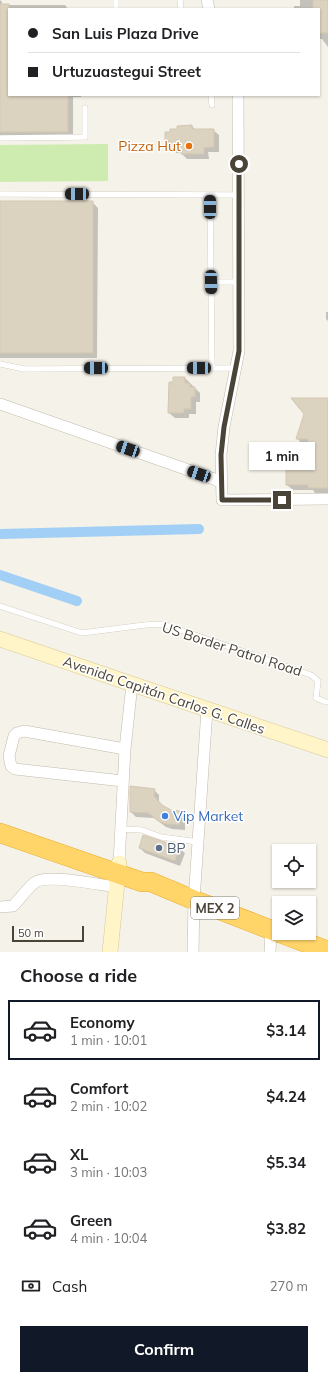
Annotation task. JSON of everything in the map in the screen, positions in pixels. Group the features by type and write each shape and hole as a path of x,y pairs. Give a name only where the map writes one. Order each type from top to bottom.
{"highway":[{"name":"MEX 2","path":"0,820 118,874"},
{"name":"MEX 2","path":"0,833 142,882 151,882 272,930"},
{"name":"MEX 2","path":"298,940 328,951"}],"street":[{"path":"238,96 240,282 239,351 224,427 221,455 222,500 328,499"},
{"path":"0,404 222,483"},
{"name":"Avenida Capitán Carlos G. Calles","path":"0,639 328,750"},
{"path":"110,952 118,874 125,748 132,684"},
{"path":"193,952 194,900 207,710"},
{"path":"123,781 15,769 11,766 9,756 14,736 17,733 24,731 125,748"},
{"path":"0,907 13,906 34,882 43,879 118,874"},
{"path":"270,952 274,940"}],"lane":[{"path":"211,96 212,105"},
{"path":"0,138 85,137 85,108"},
{"path":"0,194 239,195"},
{"path":"210,194 212,368"},
{"path":"211,282 240,282"},
{"path":"0,364 24,369 236,368"},
{"name":"US Border Patrol Road","path":"0,606 82,633 163,624 311,674 318,681 316,698 326,702"},
{"path":"121,829 142,830 161,837 198,842"}],"green space":[{"path":"108,144 108,181 0,182 0,145"}],"building":[{"path":"313,0 328,0 328,33 320,33 320,8 313,8"},
{"path":"0,4 9,4 8,96 68,96 68,132 0,132"},
{"path":"192,125 192,129 214,129 214,147 204,148 204,154 181,154 180,148 170,148 170,141 165,141 165,132 170,132 170,129 177,129 177,126"},
{"path":"0,201 93,201 93,353 0,353"},
{"path":"173,377 185,377 185,383 190,383 190,387 195,387 195,397 191,397 191,409 184,409 184,413 168,413 169,382 173,382"},
{"path":"291,398 328,398 328,488 308,488 308,485 286,485 286,464 289,464 289,459 308,459 308,439 296,439 304,414"},
{"path":"130,786 155,789 154,796 162,805 171,810 180,811 180,825 160,822 148,813 130,812"},
{"name":"BP","path":"143,835 180,847 175,861 139,848"}],"waterway":[{"path":"0,534 199,529"},
{"path":"0,575 77,601"}],"place":[{"name":"Pizza Hut","path":"189,146"},
{"name":"Vip Market","path":"165,816"},
{"name":"BP","path":"159,848"}],"route":[{"path":"239,164 239,351 222,442 222,500 282,500"}]}
